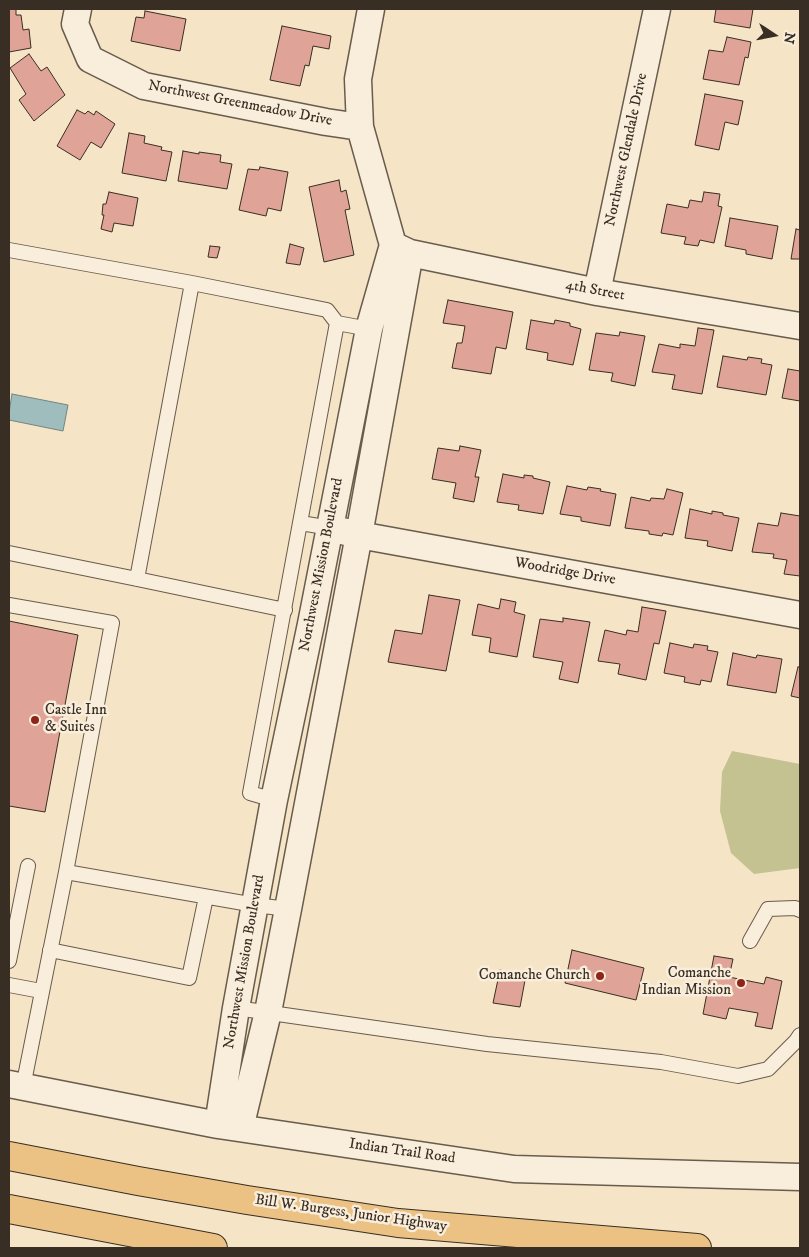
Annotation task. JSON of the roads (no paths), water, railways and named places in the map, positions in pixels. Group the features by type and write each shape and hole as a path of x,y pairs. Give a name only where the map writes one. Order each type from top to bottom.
{"highway":[{"name":"Bill W. Burgess, Junior Highway","path":"9,1156 229,1197 398,1223 697,1248"},
{"path":"9,1209 212,1248"}],"street":[{"name":"Northwest Greenmeadow Drive","path":"78,9 75,24 90,59 144,86 360,127"},
{"name":"Northwest Mission Boulevard","path":"229,1126 268,1012 359,535 401,249 360,127 358,80 371,9"},
{"name":"Northwest Glendale Drive","path":"597,292 657,9"},
{"name":"Northwest Mission Boulevard","path":"229,1126 236,1008 274,800 311,624 369,328 401,249"},
{"name":"4th Street","path":"401,249 597,292 800,326"},
{"name":"Woodridge Drive","path":"330,528 359,535 800,615"},
{"name":"Indian Trail Road","path":"16,1086 229,1126 514,1168 800,1177"}],"lane":[{"path":"9,250 192,283 327,310 337,323 369,328"},
{"path":"137,579 192,283"},
{"path":"274,800 250,793 337,323"},
{"path":"301,523 330,528"},
{"path":"9,553 285,610"},
{"path":"9,605 112,623 50,950 16,1086"},
{"path":"9,961 28,866"},
{"path":"66,872 206,897 288,909"},
{"path":"50,950 189,978 206,897"},
{"path":"750,941 768,909 795,908 800,910"},
{"path":"9,985 41,991"},
{"path":"236,1008 488,1044 661,1062 738,1076 768,1069 800,1035"}],"water":[{"path":"12,394 68,405 63,431 9,420"}],"place":[{"name":"Castle Inn & Suites","path":"35,720"},
{"name":"Comanche Church","path":"600,976"},
{"name":"Comanche Indian Mission","path":"741,983"}]}
